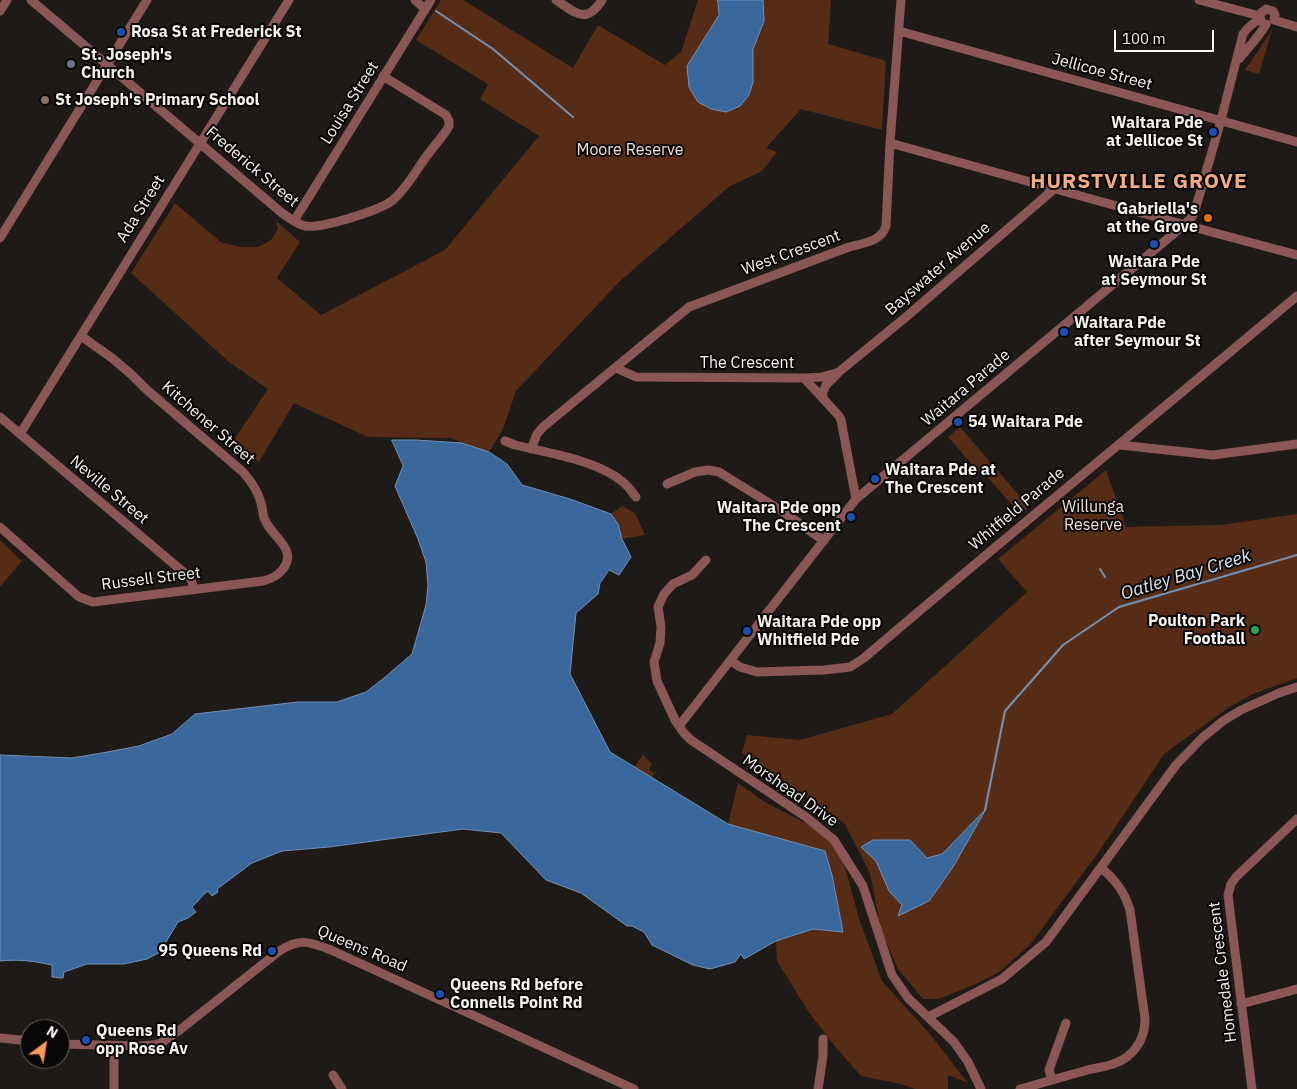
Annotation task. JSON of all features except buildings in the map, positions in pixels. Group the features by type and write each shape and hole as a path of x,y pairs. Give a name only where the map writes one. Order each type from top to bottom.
{"street":[{"path":"0,11 7,0"},
{"name":"Frederick Street","path":"31,0 282,213 294,221"},
{"path":"0,238 147,0"},
{"name":"Ada Street","path":"20,434 289,0"},
{"path":"415,0 425,9"},
{"name":"Louisa Street","path":"294,221 431,0"},
{"path":"556,0 578,14 587,15 596,9 602,0"},
{"name":"West Crescent","path":"531,449 536,434 543,427 689,307 849,247 875,240 881,236 886,226 890,143 901,0"},
{"path":"1199,0 1265,20 1297,26"},
{"path":"1265,20 1262,11 1269,9 1273,0"},
{"name":"Waitara Parade","path":"679,726 731,662 856,499 1192,217 1221,120 1243,34 1243,12"},
{"path":"1243,34 1249,26 1265,20"},
{"name":"Waitara Parade","path":"1236,62 1258,36 1265,20"},
{"name":"Jellicoe Street","path":"899,31 1297,142"},
{"path":"294,221 308,226 337,222 376,210 388,204 406,186 447,129 450,122 446,115 383,76"},
{"path":"890,143 1297,255"},
{"name":"Bayswater Avenue","path":"823,398 826,385 840,371 906,317 1054,189"},
{"name":"Whitfield Parade","path":"731,662 757,672 824,670 850,667 864,658 1297,296"},
{"name":"Kitchener Street","path":"81,336 112,358 249,478 258,494 265,521 283,544 288,554"},
{"name":"The Crescent","path":"616,368 636,377 804,378 839,416 856,499"},
{"name":"Bayswater Avenue","path":"804,378 822,377 840,371"},
{"name":"Neville Street","path":"0,417 188,576 194,589"},
{"path":"505,440 515,445 586,462 625,483 636,497"},
{"path":"1120,445 1213,454 1297,444"},
{"path":"667,484 696,472 708,470 719,472 782,511 824,541"},
{"name":"Russell Street","path":"0,527 79,597 94,602 269,579 283,570 288,554"},
{"name":"Morshead Drive","path":"706,560 692,575 673,584 664,594 658,607 661,627 660,643 654,662 657,681 666,702 683,732 696,744 806,816 834,840 863,886 892,975 908,998 954,1042 968,1062 982,1089"},
{"path":"928,1017 1002,979 1046,942 1176,766 1202,738 1223,721 1247,707 1278,693 1297,688"},
{"name":"Homedale Crescent","path":"1252,1089 1228,900 1230,887 1236,877 1297,819"},
{"path":"1020,1089 1118,1062 1136,1048 1144,1032 1145,1019 1130,910 1117,884 1101,868"},
{"name":"Queens Road","path":"70,1044 139,1046 161,1043 181,1030 278,952 291,945 308,942 330,950 634,1089"},
{"path":"1241,1004 1297,989"},
{"path":"1052,1079 1049,1070 1066,1024"},
{"path":"0,1038 20,1040"},
{"path":"818,1089 823,1056 823,1039"},
{"path":"114,1046 114,1089"},
{"path":"333,1075 342,1089"}],"green space":[{"name":"Moore Reserve","path":"441,0 463,0 573,68 598,25 665,65 681,52 698,0 831,0 828,44 886,61 882,130 801,109 766,148 777,152 762,171 730,186 620,281 516,391 503,429 489,452 450,438 368,437 294,403 259,462 234,440 268,389 229,362 131,273 175,203 222,243 243,247 258,247 271,240 278,229 276,221 300,242 277,278 321,315 445,250 539,136 480,99 488,84 416,40"},
{"path":"1272,30 1259,74 1245,70"},
{"path":"960,427 1029,507 1020,514 985,474 982,476 948,437"},
{"name":"Willunga Reserve","path":"1106,470 1126,527 1221,525 1297,514 1297,678 1253,694 1228,708 1164,754 1098,853 1029,946 999,972 939,999 923,999 898,969 881,930 870,873 845,824 742,753 747,735 800,740 892,714 1027,592 998,559"},
{"path":"622,506 635,513 645,535 622,539 618,524 611,514"},
{"path":"0,540 22,561 0,587"},
{"path":"643,755 652,764 649,770 654,773 658,769 652,777 634,767"},
{"path":"738,783 765,802 807,824 833,844 844,863 859,919 882,981 929,1033 968,1083 948,1075 948,1089 915,1089 901,1084 861,1076 833,1044 808,1011 777,961 776,941 813,929 842,932 832,875 825,851 728,824"}],"water":[{"path":"718,0 763,0 764,21 753,49 753,82 749,95 740,106 726,112 711,109 698,102 689,87 687,66 719,15"},
{"path":"392,440 462,443 489,452 507,464 522,485 570,499 611,514 618,524 622,539 631,557 619,575 609,570 600,583 598,594 576,613 570,674 610,752 728,824 825,851 832,875 843,932 813,929 776,941 744,959 741,954 735,962 710,969 693,965 652,945 644,932 632,926 627,926 581,893 546,880 501,833 463,829 329,847 282,851 252,863 217,889 218,892 212,896 208,891 192,907 196,912 178,922 160,952 147,959 124,964 87,964 64,972 63,978 52,977 52,965 13,960 0,961 0,755 72,758 139,746 172,734 195,714 298,702 337,702 366,692 412,654 426,605 428,585 426,562 395,486 403,466"},
{"path":"986,809 953,867 929,901 898,916 902,905 889,891 876,861 861,847 873,840 910,840 927,858 942,854"}],"waterway":[{"path":"436,11 493,49 573,117"},
{"name":"Oatley Bay Creek","path":"985,810 1005,711 1063,645 1119,607 1297,555"},
{"path":"1100,569 1105,577"}],"place":[{"name":"Rosa St at Frederick St","path":"121,32"},
{"name":"St. Joseph's Church","path":"71,64"},
{"name":"St Joseph's Primary School","path":"45,100"},
{"name":"Waitara Pde at Jellicoe St","path":"1213,132"},
{"name":"Gabriella's at the Grove","path":"1208,218"},
{"name":"Waitara Pde at Seymour St","path":"1154,244"},
{"name":"Waitara Pde after Seymour St","path":"1064,332"},
{"name":"54 Waitara Pde","path":"958,422"},
{"name":"Waitara Pde at The Crescent","path":"875,479"},
{"name":"Waitara Pde opp The Crescent","path":"851,517"},
{"name":"Poulton Park Football","path":"1255,630"},
{"name":"Waitara Pde opp Whitfield Pde","path":"747,631"},
{"name":"95 Queens Rd","path":"272,951"},
{"name":"Queens Rd before Connells Point Rd","path":"440,994"},
{"name":"Queens Rd opp Rose Av","path":"86,1040"}],"district":[{"name":"HURSTVILLE GROVE","path":"1139,182"}]}
